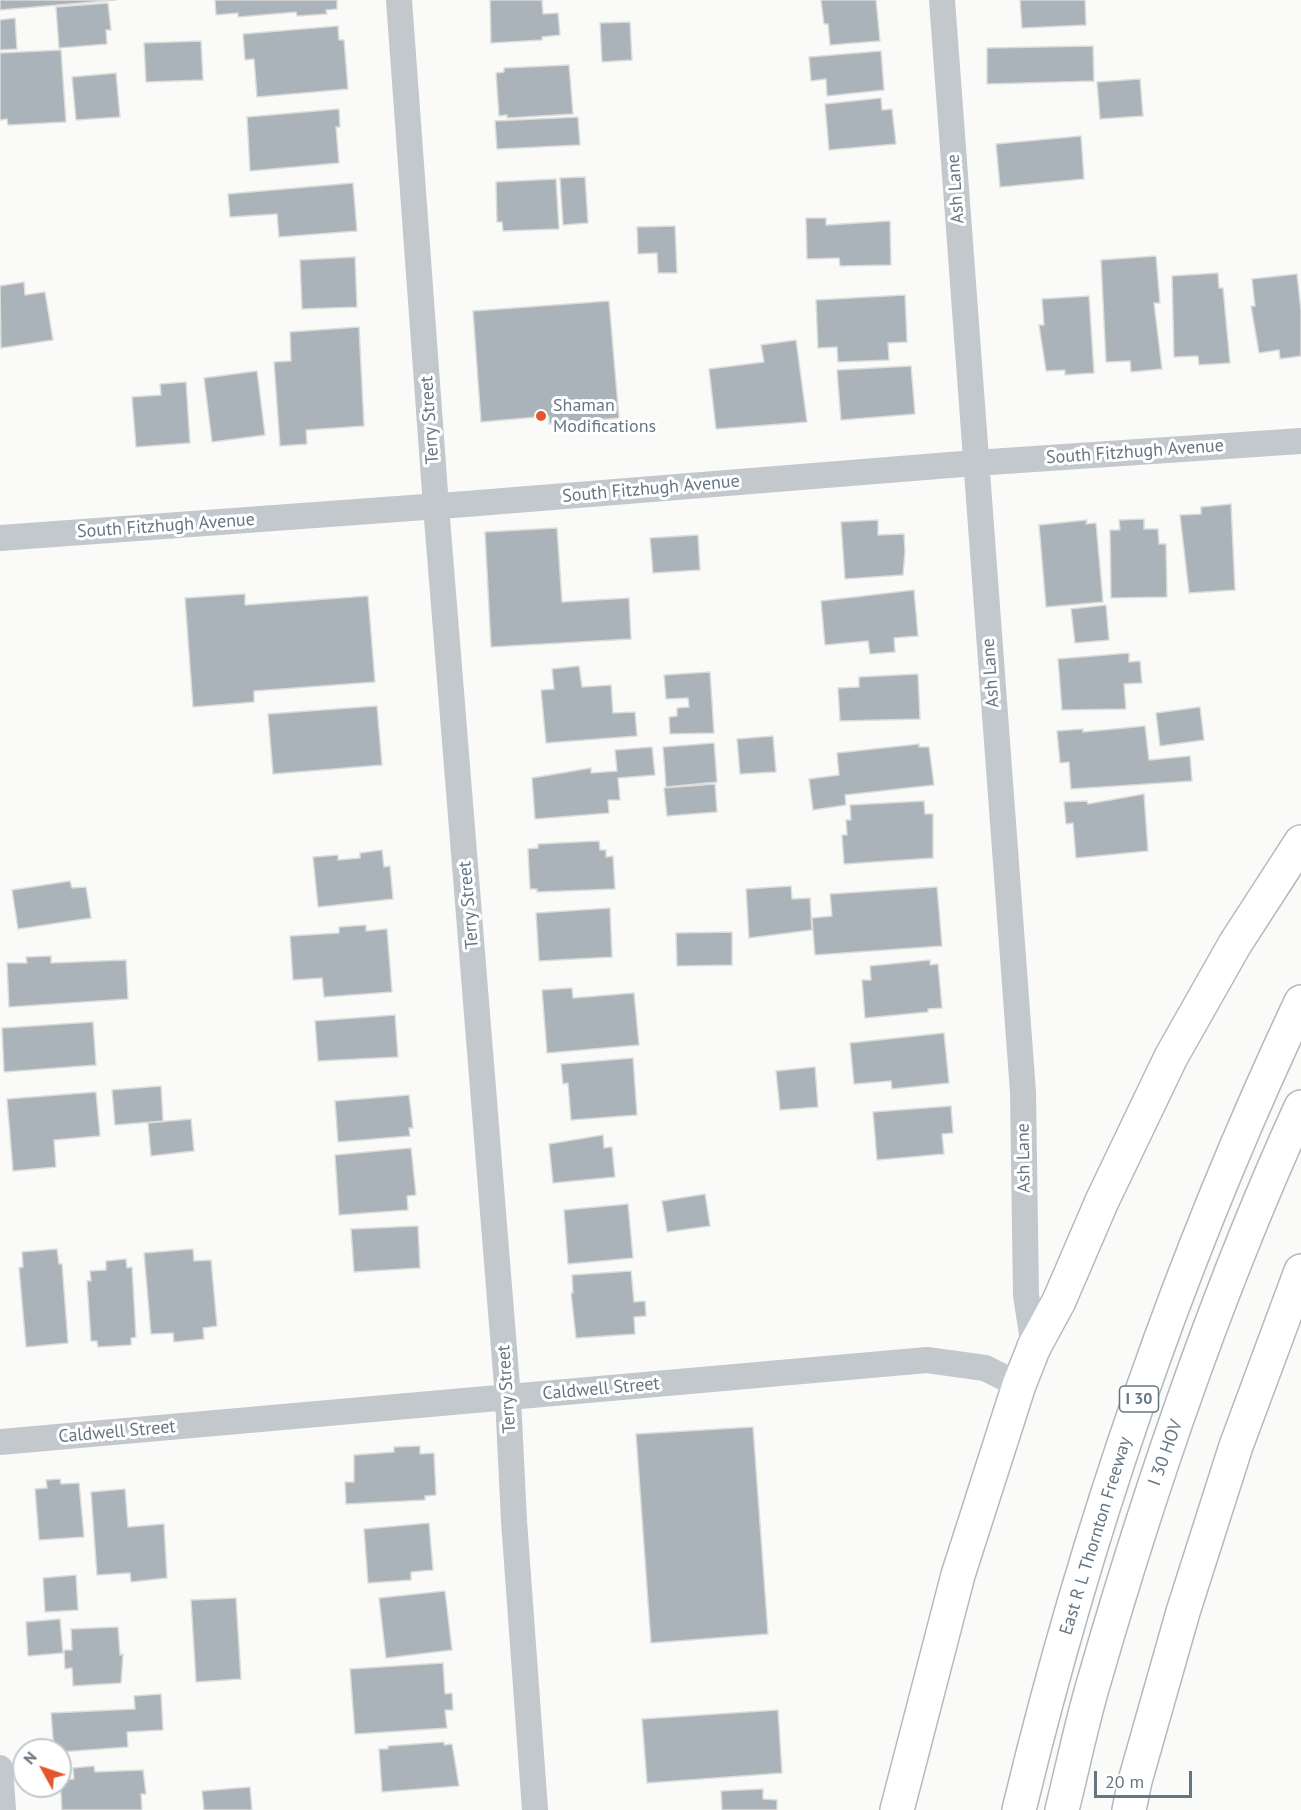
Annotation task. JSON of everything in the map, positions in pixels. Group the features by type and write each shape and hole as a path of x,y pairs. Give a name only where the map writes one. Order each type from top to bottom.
{"main road":[{"path":"897,1810 958,1575 1019,1384 1034,1347 1059,1301 1102,1201 1171,1057 1235,944 1301,842"},
{"name":"East R L Thornton Freeway","path":"1019,1810 1040,1723 1088,1551 1145,1380 1208,1215 1301,1002"},
{"name":"I 30 HOV","path":"1062,1810 1094,1680 1153,1488 1220,1301 1276,1161 1301,1107"},
{"name":"I 30 HOV","path":"1082,1810 1096,1751 1143,1584 1236,1312 1301,1151"},
{"path":"1132,1800 1183,1612 1236,1446 1301,1271"}],"street":[{"name":"Terry Street","path":"399,0 436,506 508,1398 514,1521 535,1810"},
{"name":"Ash Lane","path":"942,0 1023,1092 1026,1295 1034,1347"},
{"name":"South Fitzhugh Avenue","path":"0,538 975,463 1301,441"},
{"name":"Caldwell Street","path":"0,1442 927,1360 985,1368 1019,1384"},
{"path":"0,1768 3,1810"}],"building":[{"path":"0,0 116,0 0,10"},
{"path":"215,0 337,0 337,9 326,10 327,14 297,16 296,12 238,17 238,13 216,15"},
{"path":"490,0 542,0 543,14 558,13 560,35 542,37 542,40 491,43"},
{"path":"821,0 876,0 880,41 830,45 828,24 824,24"},
{"path":"1020,0 1085,0 1086,25 1022,28"},
{"path":"108,3 111,30 106,30 107,44 59,48 56,7"},
{"path":"15,18 17,49 0,50 0,20"},
{"path":"630,22 632,60 602,62 600,23"},
{"path":"338,26 339,40 344,40 348,89 257,97 254,59 245,60 243,34"},
{"path":"201,41 203,80 146,82 144,43"},
{"path":"1093,46 1094,81 987,84 987,48"},
{"path":"61,50 66,122 8,125 7,119 0,120 0,53"},
{"path":"881,51 884,90 827,96 826,79 811,81 809,57"},
{"path":"569,65 573,114 507,118 507,115 499,116 496,73 504,72 504,68"},
{"path":"116,73 120,117 76,120 72,77"},
{"path":"1140,79 1143,116 1100,119 1097,82"},
{"path":"881,98 882,110 892,109 896,144 829,150 825,104"},
{"path":"339,109 340,127 336,127 339,163 250,171 247,117"},
{"path":"578,117 580,145 497,149 495,121"},
{"path":"1081,136 1084,179 1000,187 996,144"},
{"path":"585,177 588,223 563,225 560,178"},
{"path":"556,179 559,229 503,231 502,222 497,222 496,182"},
{"path":"353,183 357,231 279,237 277,214 230,217 228,194"},
{"path":"806,218 826,218 826,225 890,221 891,265 840,266 839,258 807,259"},
{"path":"675,226 677,273 658,273 657,253 638,254 637,227"},
{"path":"1156,256 1160,303 1154,303 1162,369 1131,372 1130,361 1106,362 1101,260"},
{"path":"355,257 357,307 302,309 300,260"},
{"path":"1218,273 1219,288 1223,288 1230,363 1199,365 1198,356 1174,357 1172,276"},
{"path":"1297,274 1301,311 1301,356 1280,359 1279,350 1259,353 1251,306 1255,306 1252,279"},
{"path":"24,282 25,295 45,292 53,340 1,348 0,286"},
{"path":"905,295 907,342 888,343 889,360 838,362 837,347 818,348 816,300"},
{"path":"1089,296 1094,373 1065,375 1065,370 1046,371 1039,325 1044,325 1042,299"},
{"path":"609,301 619,418 549,424 549,416 481,422 473,311"},
{"path":"359,327 364,426 306,430 307,444 280,446 274,362 291,361 290,332"},
{"path":"796,340 807,422 716,429 709,369 764,362 761,345"},
{"path":"911,366 915,414 841,420 837,370"},
{"path":"257,371 265,435 212,442 204,378"},
{"path":"186,382 190,443 136,447 132,397 161,395 160,384"},
{"path":"1231,504 1235,590 1189,593 1180,515 1201,514 1201,507"},
{"path":"1144,519 1144,529 1158,529 1159,544 1166,544 1167,597 1111,598 1110,530 1120,530 1119,520"},
{"path":"878,520 878,535 904,534 903,575 845,579 841,522"},
{"path":"1087,520 1086,524 1096,523 1103,602 1046,607 1039,525"},
{"path":"557,528 562,602 629,598 631,639 491,647 485,532"},
{"path":"698,535 700,570 653,573 650,538"},
{"path":"914,590 918,636 894,638 895,652 870,654 868,641 825,645 821,601"},
{"path":"245,594 245,605 368,596 375,682 254,691 254,702 193,707 185,598"},
{"path":"1106,605 1109,640 1075,643 1071,609"},
{"path":"1129,653 1129,662 1140,661 1142,683 1124,684 1126,709 1062,710 1058,659"},
{"path":"579,666 582,687 611,685 613,713 635,712 637,736 546,743 541,690 554,689 552,669"},
{"path":"710,672 714,733 670,734 669,717 677,716 677,708 689,707 688,698 666,699 664,675"},
{"path":"918,674 920,719 840,721 838,688 859,687 859,677"},
{"path":"377,706 382,765 273,774 268,714"},
{"path":"1200,707 1204,740 1160,746 1156,713"},
{"path":"1145,726 1149,760 1190,756 1192,781 1071,789 1069,762 1060,763 1057,731 1083,729 1083,732"},
{"path":"773,736 776,772 740,774 737,739"},
{"path":"714,743 717,782 666,787 663,747"},
{"path":"919,744 919,747 929,747 934,785 845,795 846,805 813,810 809,779 839,775 837,753"},
{"path":"652,747 655,775 618,778 620,800 608,800 609,813 535,819 532,778 591,768 591,773 617,771 615,750"},
{"path":"715,784 717,812 667,816 664,788"},
{"path":"1144,794 1148,851 1076,858 1073,823 1066,824 1064,802 1087,801 1088,804"},
{"path":"924,801 925,814 933,814 933,858 844,864 842,835 847,835 846,820 851,820 850,805"},
{"path":"599,841 600,850 606,850 606,857 613,856 615,889 537,892 537,889 530,889 528,849 538,848 538,844"},
{"path":"382,850 384,867 390,866 393,899 318,907 313,857 338,855 338,860 360,858 360,853"},
{"path":"70,881 72,888 86,887 91,918 18,929 12,890"},
{"path":"791,886 792,899 810,898 812,930 749,938 746,889"},
{"path":"937,887 942,946 815,955 812,918 832,916 830,894"},
{"path":"610,908 612,957 539,961 536,913"},
{"path":"366,925 366,931 387,929 392,992 324,997 322,978 293,980 290,936 339,933 339,927"},
{"path":"732,932 732,965 677,966 676,933"},
{"path":"51,956 51,963 126,960 128,999 9,1007 7,963 27,963 26,957"},
{"path":"930,960 930,965 938,964 942,1008 928,1009 928,1012 865,1018 862,980 871,980 870,966"},
{"path":"572,988 573,998 634,993 639,1045 547,1053 542,990"},
{"path":"395,1015 398,1057 318,1061 315,1021"},
{"path":"93,1022 96,1065 4,1072 2,1028"},
{"path":"944,1033 949,1083 892,1089 891,1081 854,1084 850,1043"},
{"path":"633,1058 637,1115 571,1120 568,1083 563,1084 561,1064"},
{"path":"815,1067 818,1107 780,1110 776,1071"},
{"path":"161,1086 163,1121 115,1125 112,1090"},
{"path":"96,1092 100,1136 54,1140 56,1167 13,1171 7,1099"},
{"path":"409,1095 413,1128 409,1128 410,1136 338,1142 335,1101"},
{"path":"951,1106 953,1133 942,1134 944,1154 877,1160 873,1112"},
{"path":"191,1119 194,1151 151,1156 148,1123"},
{"path":"603,1135 604,1148 612,1147 615,1177 553,1183 549,1144"},
{"path":"411,1148 416,1195 407,1196 408,1210 339,1215 335,1155"},
{"path":"705,1194 710,1226 667,1232 662,1201"},
{"path":"628,1204 633,1258 568,1264 564,1210"},
{"path":"418,1226 420,1268 354,1272 351,1229"},
{"path":"57,1249 59,1264 62,1264 68,1343 26,1347 19,1268 23,1267 22,1252"},
{"path":"193,1249 194,1261 211,1260 217,1326 203,1328 204,1339 174,1342 173,1333 151,1334 144,1253"},
{"path":"126,1259 127,1268 132,1267 136,1337 131,1338 131,1345 98,1347 97,1341 91,1341 87,1281 91,1281 90,1271 106,1270 106,1261"},
{"path":"631,1271 634,1302 645,1301 646,1316 634,1317 635,1334 576,1338 571,1293 573,1293 572,1275"},
{"path":"753,1427 768,1634 651,1643 636,1434"},
{"path":"420,1446 420,1454 434,1453 436,1495 425,1496 425,1500 346,1504 345,1482 354,1482 354,1455 394,1452 394,1447"},
{"path":"60,1479 61,1484 79,1483 84,1537 39,1540 35,1489 47,1488 46,1480"},
{"path":"125,1489 128,1527 164,1524 167,1578 131,1582 130,1573 97,1575 91,1492"},
{"path":"429,1523 433,1570 411,1572 411,1580 368,1583 364,1529"},
{"path":"76,1575 78,1610 45,1612 43,1578"},
{"path":"445,1591 452,1650 386,1658 379,1598"},
{"path":"236,1598 241,1679 196,1682 191,1600"},
{"path":"60,1619 63,1653 28,1656 26,1622"},
{"path":"118,1627 120,1655 123,1654 121,1683 73,1686 72,1668 65,1669 64,1650 72,1650 71,1629"},
{"path":"443,1663 445,1694 452,1693 453,1710 445,1710 447,1728 355,1734 350,1669"},
{"path":"161,1694 163,1730 127,1732 128,1747 72,1751 72,1738 53,1738 51,1713 135,1709 134,1696"},
{"path":"778,1710 782,1773 647,1783 642,1719"},
{"path":"444,1742 444,1745 452,1744 459,1786 382,1792 379,1749 388,1749 388,1746"},
{"path":"94,1766 95,1772 143,1770 146,1794 141,1794 142,1810 62,1810 61,1798 72,1798 73,1768"},
{"path":"250,1787 252,1810 204,1810 202,1791"},
{"path":"763,1789 763,1799 777,1800 777,1810 722,1810 721,1791"}],"place":[{"name":"Shaman Modifications","path":"541,416"}]}
